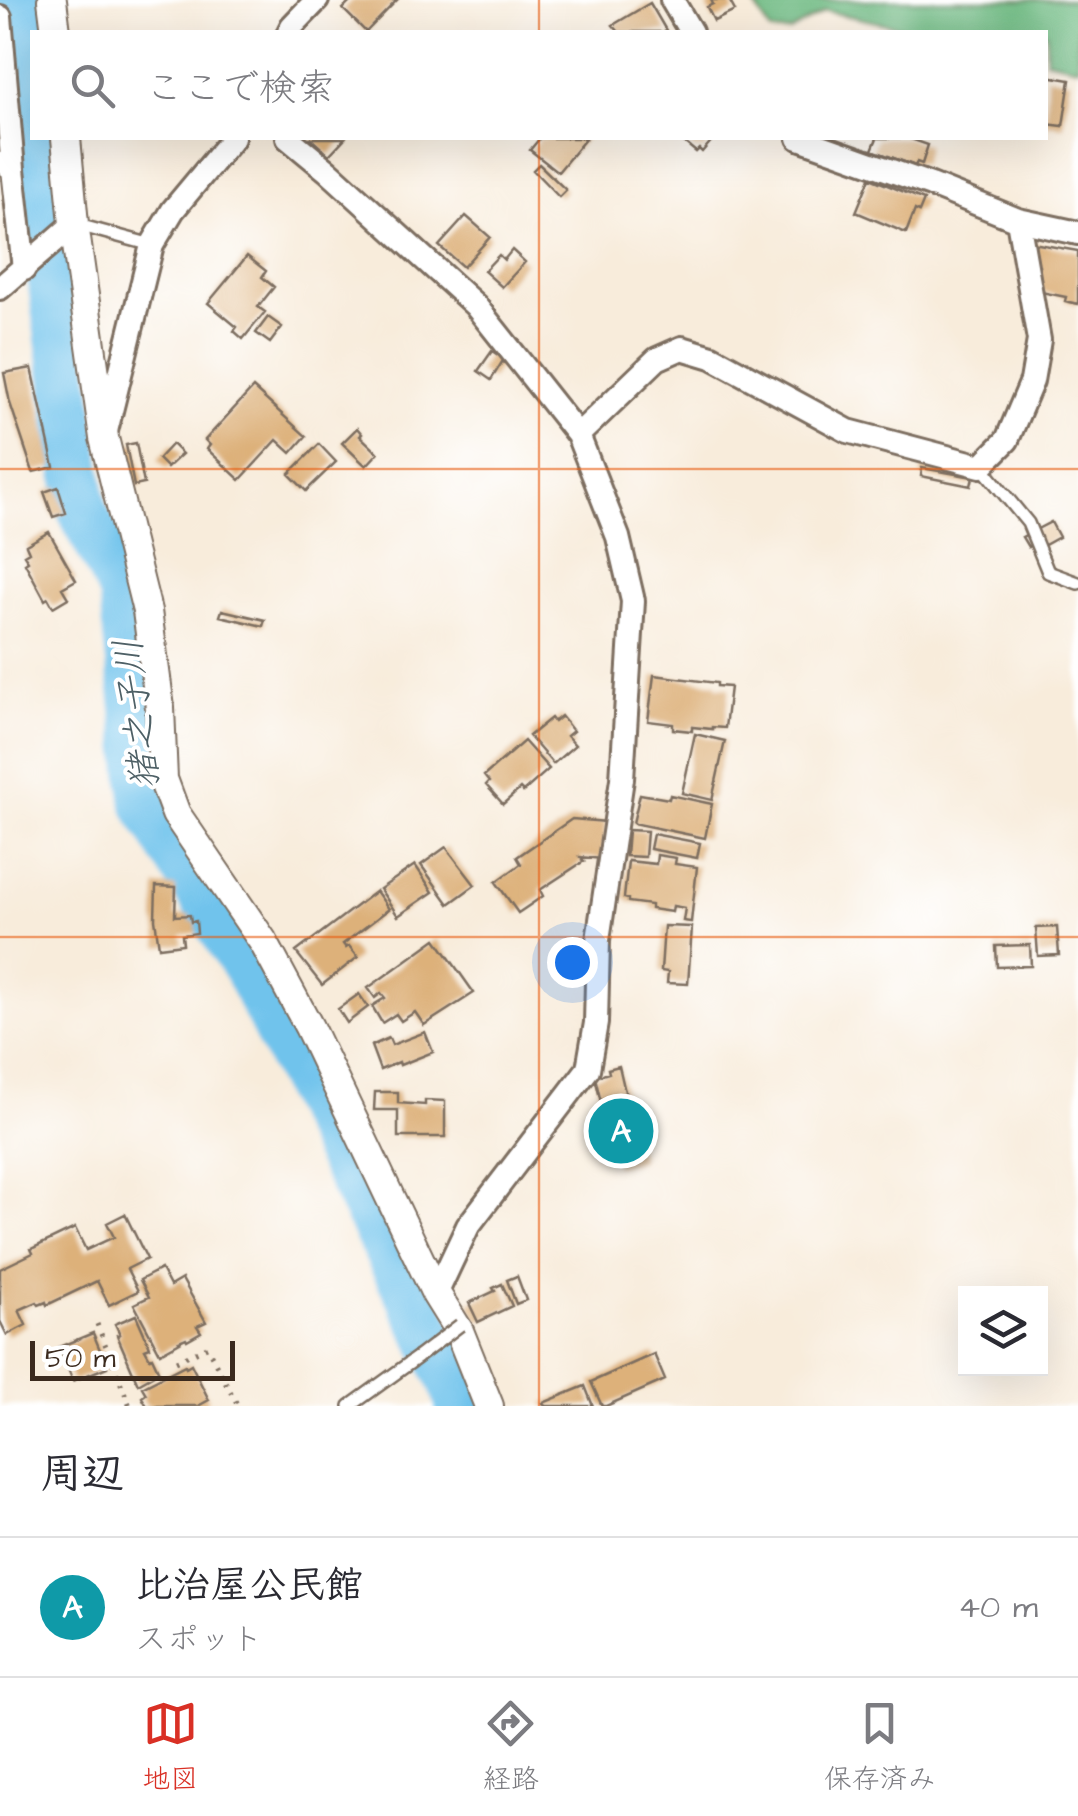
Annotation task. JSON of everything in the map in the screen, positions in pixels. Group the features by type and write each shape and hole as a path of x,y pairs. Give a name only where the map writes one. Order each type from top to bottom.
{"street":[{"path":"52,0 56,30"},
{"path":"290,30 317,0"},
{"path":"672,0 690,30"},
{"path":"0,17 6,165 28,265"},
{"path":"66,140 69,228 104,438 147,611 160,708 163,780 176,814 264,943 309,1027 436,1294 459,1331 489,1406"},
{"path":"104,438 152,245 173,210 230,140"},
{"path":"290,140 475,305 578,435 618,536 634,601 622,779 598,940 596,1023 588,1069 468,1226 436,1294"},
{"path":"805,140 1018,220 1078,234"},
{"path":"578,435 657,359 682,348 712,357 848,431 980,466 1007,440 1032,381 1039,340 1018,220"},
{"path":"0,288 69,228"}],"lane":[{"path":"69,228 152,245"},
{"path":"980,466 1028,523 1048,572 1078,583"},
{"path":"350,1406 460,1326"}],"path":[{"path":"97,1324 130,1406"},
{"path":"176,1361 207,1347 238,1406"}],"green space":[{"path":"752,0 1078,0 1078,67 1048,60 1048,30 914,30 825,11 793,30 770,30"}],"building":[{"path":"352,0 397,0 368,30 343,9"},
{"path":"711,0 729,0 735,11 714,21 707,7 713,4"},
{"path":"650,3 666,30 617,30 613,25"},
{"path":"1048,76 1070,80 1063,126 1048,124"},
{"path":"312,140 343,140 329,155"},
{"path":"538,140 584,140 558,172 530,150"},
{"path":"681,140 712,140 702,152 696,152"},
{"path":"876,140 914,140 928,145 922,164 917,162 915,166 872,150"},
{"path":"539,164 566,190 559,197 533,170"},
{"path":"870,178 924,200 919,212 915,210 906,233 856,212"},
{"path":"466,216 490,237 463,267 439,246"},
{"path":"1027,242 1078,251 1078,304 1065,301 1066,297 1036,291"},
{"path":"512,250 525,262 502,287 484,271 499,255 504,260"},
{"path":"247,256 266,271 262,277 274,287 258,307 265,312 243,339 234,331 237,327 208,303"},
{"path":"268,317 282,327 270,343 256,333"},
{"path":"492,351 504,359 491,380 478,371"},
{"path":"32,368 54,467 33,472 4,373"},
{"path":"253,388 306,436 291,453 277,440 240,480 207,449 210,445 205,440"},
{"path":"357,428 378,453 366,466 342,443"},
{"path":"136,443 144,484 134,486 126,445"},
{"path":"172,444 182,454 167,468 158,459"},
{"path":"319,444 336,462 306,491 289,474"},
{"path":"922,468 973,477 971,486 921,476"},
{"path":"58,487 66,513 53,517 44,492"},
{"path":"1051,522 1059,537 1041,547 1038,542 1028,547 1022,537"},
{"path":"49,532 76,580 62,588 68,598 53,607 48,598 45,600 24,555 29,552 26,545"},
{"path":"222,610 265,620 263,626 220,616"},
{"path":"654,675 730,687 725,728 692,727 692,731 648,721"},
{"path":"561,716 573,731 567,736 575,745 553,764 529,736 551,718 554,722"},
{"path":"695,734 725,741 712,800 682,793"},
{"path":"524,741 549,769 503,804 486,785 489,782 484,776"},
{"path":"640,794 669,799 670,795 712,804 705,838 633,823"},
{"path":"572,819 606,822 603,859 580,857 584,861 540,890 543,896 518,913 496,882 521,864 517,857"},
{"path":"628,830 647,831 645,857 626,856"},
{"path":"653,834 700,843 697,858 650,849"},
{"path":"446,847 475,885 449,904 421,865"},
{"path":"657,855 676,858 675,864 697,867 691,922 683,921 685,908 673,906 672,912 651,909 651,905 624,898 628,861 656,864"},
{"path":"415,865 433,892 398,916 380,889"},
{"path":"156,886 176,887 175,916 190,915 191,922 196,921 197,933 182,935 183,944 159,947"},
{"path":"376,891 389,909 343,944 358,957 322,985 296,952"},
{"path":"664,926 692,927 688,984 667,983 668,972 661,971"},
{"path":"1057,927 1059,955 1038,956 1036,928"},
{"path":"436,939 474,993 424,1025 415,1012 401,1021 396,1014 382,1023 372,1006 385,998 381,993 375,998 368,988"},
{"path":"1030,945 1031,966 997,967 996,946"},
{"path":"359,994 368,1007 347,1023 338,1009"},
{"path":"425,1032 433,1052 380,1070 371,1046 389,1038 392,1045"},
{"path":"619,1066 641,1160 616,1166 595,1077"},
{"path":"375,1092 398,1092 398,1103 425,1105 425,1100 445,1101 445,1137 398,1137 398,1110 374,1110"},
{"path":"125,1214 147,1259 127,1269 138,1291 109,1305 97,1281 47,1305 37,1302 19,1310 26,1325 7,1335 0,1321 0,1269 75,1228 86,1250 114,1237 107,1223"},
{"path":"161,1269 170,1286 182,1279 206,1322 197,1326 201,1332 160,1353 134,1304 149,1297 140,1280"},
{"path":"517,1276 526,1300 516,1304 507,1280"},
{"path":"502,1284 512,1306 478,1322 469,1303"},
{"path":"136,1315 150,1347 145,1349 159,1372 138,1384 115,1324"},
{"path":"93,1333 107,1367 73,1381 59,1347"},
{"path":"654,1354 665,1380 602,1406 591,1382"},
{"path":"191,1364 209,1400 198,1406 147,1406 142,1387"},
{"path":"585,1386 593,1406 543,1403"}],"waterway":[{"name":"猪之子川","path":"19,0 30,103"},
{"name":"猪之子川","path":"34,140 82,510 123,591 147,805 249,971 453,1381 461,1406"}],"place":[{"name":"比治屋公民館","path":"621,1131"}]}
